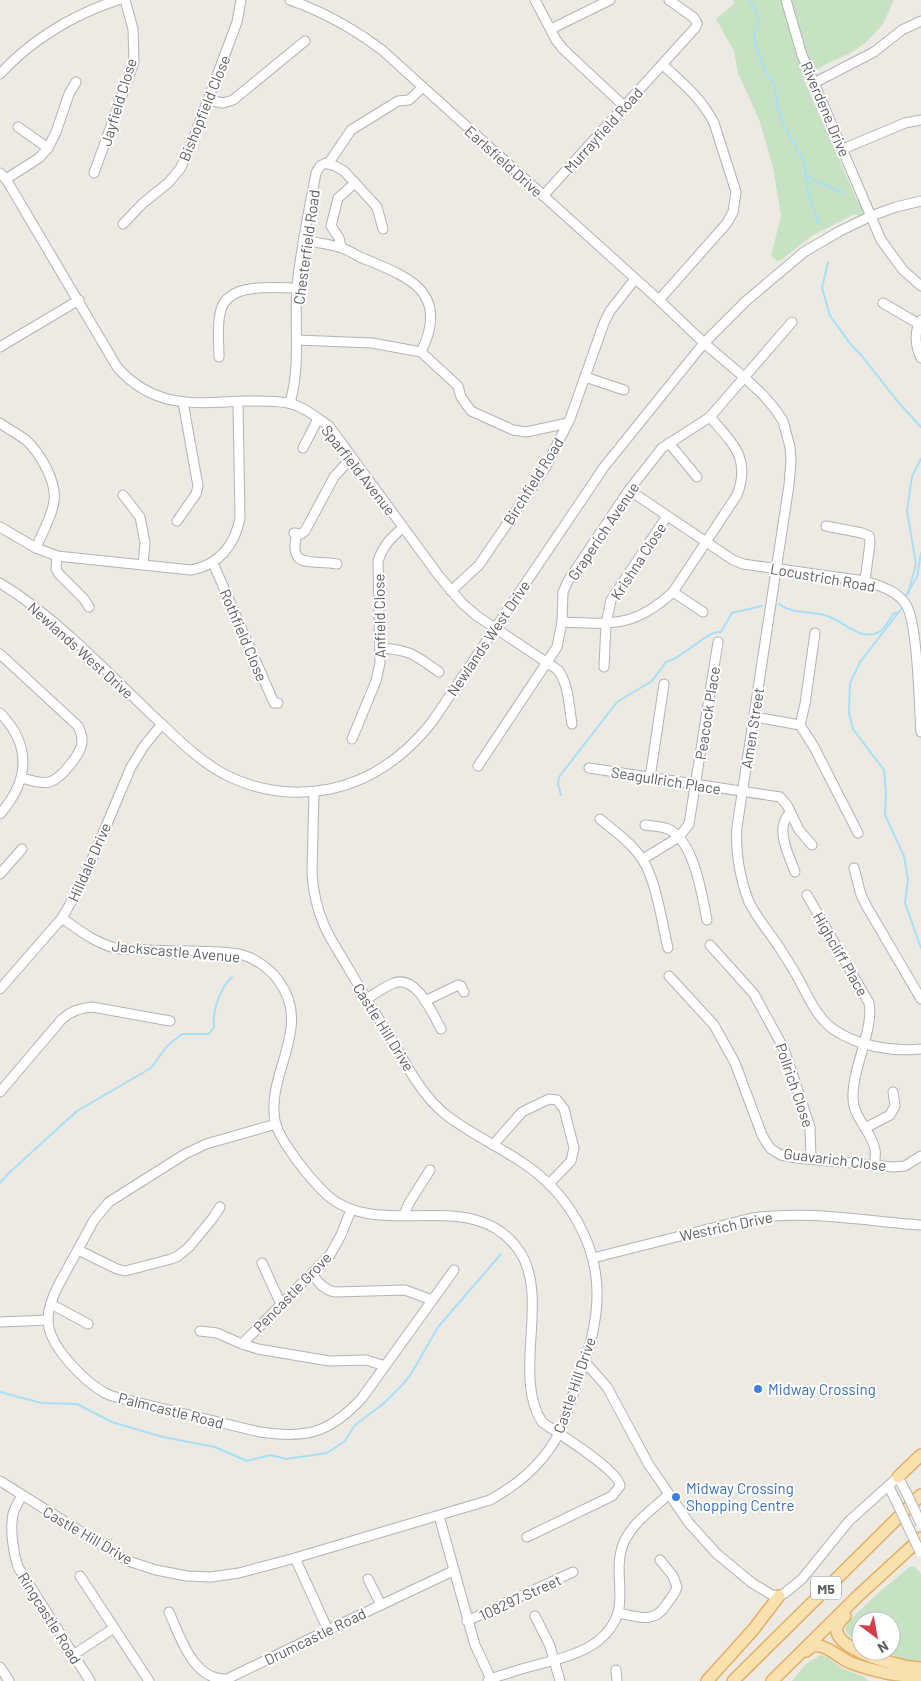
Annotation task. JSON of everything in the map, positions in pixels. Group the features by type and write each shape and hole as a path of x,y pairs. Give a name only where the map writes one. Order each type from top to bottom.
{"main road":[{"path":"898,1478 921,1455"},
{"name":"M5","path":"733,1681 921,1495"},
{"name":"M5","path":"772,1681 859,1595 921,1538"},
{"path":"903,1554 841,1620 836,1631 842,1640 858,1651 886,1662 921,1668"},
{"path":"707,1681 779,1596"},
{"path":"796,1658 811,1647 823,1647 850,1662 872,1670 921,1676"}],"street":[{"path":"0,74 32,45 59,27 86,12 118,0"},
{"name":"Jayfield Close","path":"94,173 134,62 133,30 125,0"},
{"name":"Bishopfield Close","path":"122,224 142,204 168,183 180,169 209,100 237,22 241,0"},
{"name":"Earlsfield Drive","path":"290,0 318,10 363,36 382,50 659,300 704,343"},
{"path":"535,0 556,40 563,49 624,106"},
{"path":"551,29 610,0"},
{"name":"Murrayfield Road","path":"543,196 663,65 697,25 693,18 669,0"},
{"name":"Riverdene Drive","path":"786,0 802,55 871,216"},
{"path":"814,82 874,52 902,30 921,21"},
{"path":"209,100 223,102 233,100 305,41"},
{"path":"659,300 727,223 734,212 736,195 714,123 708,112 689,89 663,65"},
{"path":"3,176 39,158 48,148 56,132 68,94 76,82"},
{"name":"Chesterfield Road","path":"290,403 295,385 297,288 316,174 320,166 328,164 351,130 398,101 409,100 423,87"},
{"path":"843,149 906,123 921,120"},
{"path":"18,127 48,148"},
{"path":"328,164 344,171 377,207 383,229"},
{"name":"Sparfield Avenue","path":"3,176 118,368 127,378 152,395 183,402 261,400 290,403 329,426 438,576 451,591 470,610 558,670 562,676 572,724"},
{"path":"341,248 339,238 331,226 338,198 355,183"},
{"name":"Newlands West Drive","path":"0,583 48,616 195,754 223,774 259,787 292,792 314,792 363,780 402,756 412,747 432,722 604,467 704,343 753,295 804,252 871,216 921,201"},
{"path":"871,216 893,258 921,286"},
{"path":"304,240 341,248 410,282 424,295 429,307 431,322 429,336 421,352"},
{"name":"Birchfield Road","path":"451,591 479,565 545,468 568,423 610,311 635,279"},
{"path":"219,356 220,312 223,304 232,296 241,290 297,288"},
{"path":"0,347 79,300"},
{"path":"882,303 920,321 916,344 921,358"},
{"name":"Graperich Avenue","path":"478,766 557,647 562,622 563,592 568,581 629,490 662,448 710,417 792,322"},
{"path":"297,340 372,343 421,352 458,386 461,397 471,411 513,430 526,432 568,423"},
{"name":"Amen Street","path":"704,343 744,377 775,409 783,421 790,447 789,485 736,838 744,886 750,902 825,1023 842,1035 863,1043 904,1051 921,1049"},
{"path":"585,377 624,390"},
{"path":"177,521 196,494 198,486 183,402"},
{"path":"0,527 36,548 57,556 168,569 191,570 213,563 230,546 240,518 238,402"},
{"path":"562,622 621,623 661,603 673,592 737,494 743,473 740,457 735,446 710,417"},
{"path":"303,448 318,419"},
{"path":"0,423 25,439 33,448 53,482 54,504 36,548"},
{"path":"669,443 697,477"},
{"path":"337,564 313,563 298,558 294,548 295,534 305,531 334,477 351,458"},
{"name":"Locustrich Road","path":"629,490 732,560 743,564 865,582 888,590 905,604 914,629 919,680 921,732"},
{"path":"122,495 140,517 145,543 144,565"},
{"name":"Krishna Close","path":"604,667 606,624 611,600 667,516"},
{"path":"826,526 869,536 870,543 865,582"},
{"name":"Anfield Close","path":"352,739 379,671 378,561 384,545 403,528"},
{"path":"57,556 56,569 59,574 84,599 89,607"},
{"name":"Rothfield Close","path":"213,563 264,682 274,703 278,703"},
{"path":"673,592 703,612"},
{"path":"815,633 805,704 800,725 814,747 858,833"},
{"name":"Peacock Place","path":"679,837 689,824 718,642"},
{"path":"380,648 405,651 418,657 440,672"},
{"path":"0,654 78,726 83,742 80,751 56,780 48,783 22,778"},
{"path":"650,778 664,684"},
{"path":"0,713 14,732 21,748 23,762 22,778 15,795 0,814"},
{"path":"755,717 800,725"},
{"name":"Hilldale Drive","path":"0,989 62,918 82,883 131,767 144,746 162,724"},
{"name":"Seagullrich Place","path":"589,768 780,797 787,805 799,830 812,845"},
{"name":"Castle Hill Drive","path":"0,1481 128,1561 156,1570 187,1576 211,1577 239,1573 295,1558 490,1500 506,1491 535,1467 558,1434 585,1362 597,1309 598,1295 592,1258 580,1225 568,1205 549,1184 524,1164 446,1115 436,1106 418,1083 366,999 333,942 320,913 313,885 312,872 314,792"},
{"path":"790,813 784,823 783,836 795,872"},
{"path":"600,819 633,846 643,859 651,876 668,948"},
{"path":"645,824 668,829 679,837 695,865 707,920"},
{"path":"643,859 679,837"},
{"path":"0,874 22,848"},
{"path":"854,868 861,895 867,907 921,999"},
{"name":"Highcliff Place","path":"807,895 869,1003 870,1017 853,1084 852,1099 856,1115 875,1148 874,1166"},
{"name":"Jackscastle Avenue","path":"62,918 110,948 225,952 244,956 263,965 275,976 288,997 292,1020 290,1041 274,1101 276,1124 290,1151 318,1185 333,1199 351,1210 373,1214 463,1217 490,1225 516,1246 522,1255 531,1285 530,1390 532,1403 542,1422 605,1466 618,1479 620,1486 612,1496 527,1537"},
{"name":"Pollrich Close","path":"710,945 754,994 784,1049 812,1134 811,1159"},
{"name":"Guavarich Close","path":"669,976 714,1025 735,1063 762,1136 771,1149 781,1154 811,1159 874,1166 905,1166 920,1159"},
{"path":"366,999 395,983 406,983 414,987 425,1001 441,1029"},
{"path":"425,1001 458,985 461,986 464,992"},
{"path":"0,1091 62,1019 73,1011 92,1007 170,1021"},
{"path":"865,1128 887,1117 892,1112 895,1106 893,1092"},
{"path":"493,1145 522,1112 549,1098 557,1100 564,1109 574,1148 570,1161 549,1184"},
{"name":"Palmcastle Road","path":"276,1124 206,1144 185,1154 109,1202 94,1220 58,1286 51,1304 48,1320 52,1337 62,1354 83,1375 107,1394 260,1432 282,1436 322,1430 349,1412 362,1398 454,1270"},
{"path":"404,1215 409,1203 430,1170"},
{"path":"78,1250 125,1271 171,1259 189,1247 220,1207"},
{"name":"Pencastle Grove","path":"242,1344 330,1255 351,1210"},
{"name":"Westrich Drive","path":"592,1258 752,1218 774,1215 833,1216 921,1225"},
{"path":"262,1263 281,1304"},
{"path":"312,1274 320,1285 330,1291 405,1290 432,1300"},
{"path":"51,1304 88,1324"},
{"path":"0,1322 48,1320"},
{"path":"200,1331 217,1333 258,1349 322,1361 366,1360 385,1366"},
{"path":"585,1362 607,1387 649,1465 668,1495 696,1532 716,1553 752,1583 772,1595 779,1596 785,1593 802,1579 849,1521 898,1478 921,1524"},
{"path":"889,1487 921,1552"},
{"name":"Ringcastle Road","path":"22,1495 13,1514 12,1524 16,1561 23,1576 90,1681"},
{"path":"439,1516 467,1621 489,1680 576,1653 598,1641 610,1629 619,1613 620,1564 625,1541 630,1531 638,1522 668,1495"},
{"path":"295,1558 328,1630"},
{"path":"619,1613 646,1618 656,1616 662,1612 677,1587 673,1576 660,1560"},
{"name":"Drumcastle Road","path":"168,1612 186,1650 195,1663 215,1678 227,1680 453,1571"},
{"name":"108297 Street","path":"467,1621 573,1572"},
{"path":"80,1576 149,1681"},
{"name":"Drumcastle Road","path":"368,1579 381,1605"},
{"path":"535,1616 550,1646 560,1681"},
{"path":"73,1655 114,1628"},
{"path":"0,1667 9,1681"},
{"path":"616,1670 617,1681"}],"green space":[{"path":"733,0 894,0 883,24 865,43 849,54 826,64 803,78 857,200 872,205 881,227 855,214 813,235 781,260 777,261 771,256 781,216 773,167 759,119 738,73 734,51 716,19 735,3"},
{"path":"914,1566 921,1574 921,1661 901,1659 901,1611 859,1611 910,1567"},
{"path":"851,1619 851,1637 845,1631 847,1623"},
{"path":"820,1655 869,1681 792,1681 805,1665"}],"waterway":[{"path":"750,0 758,16 759,25 755,32 754,40 764,70 775,86 777,105 784,126 806,165 805,172 810,200 818,222"},
{"path":"806,175 819,183 844,193"},
{"path":"828,262 822,288 830,316 852,346 921,427"},
{"path":"908,594 916,564 907,511 912,476 921,459"},
{"path":"905,597 917,577 921,553"},
{"path":"779,604 795,611 831,617 852,630 867,635 882,630 893,614 899,612"},
{"path":"561,795 558,784 559,777 617,702 652,681 666,662 676,658 709,635 721,632 732,613 762,606"},
{"path":"902,608 860,662 850,683 849,713 853,729 884,770 885,815 904,856 908,879 905,903 921,948"},
{"path":"0,1183 77,1111 151,1068 167,1046 182,1034 209,1034 214,1027 214,1014 218,1000 224,987 232,977"},
{"path":"0,1392 41,1403 77,1404 112,1422 163,1437 215,1447 247,1461 271,1455 286,1459 327,1453 345,1441 355,1425 383,1404 404,1383 438,1327 501,1254"}],"place":[{"name":"Midway Crossing","path":"758,1389"},
{"name":"Midway Crossing Shopping Centre","path":"676,1497"}]}
